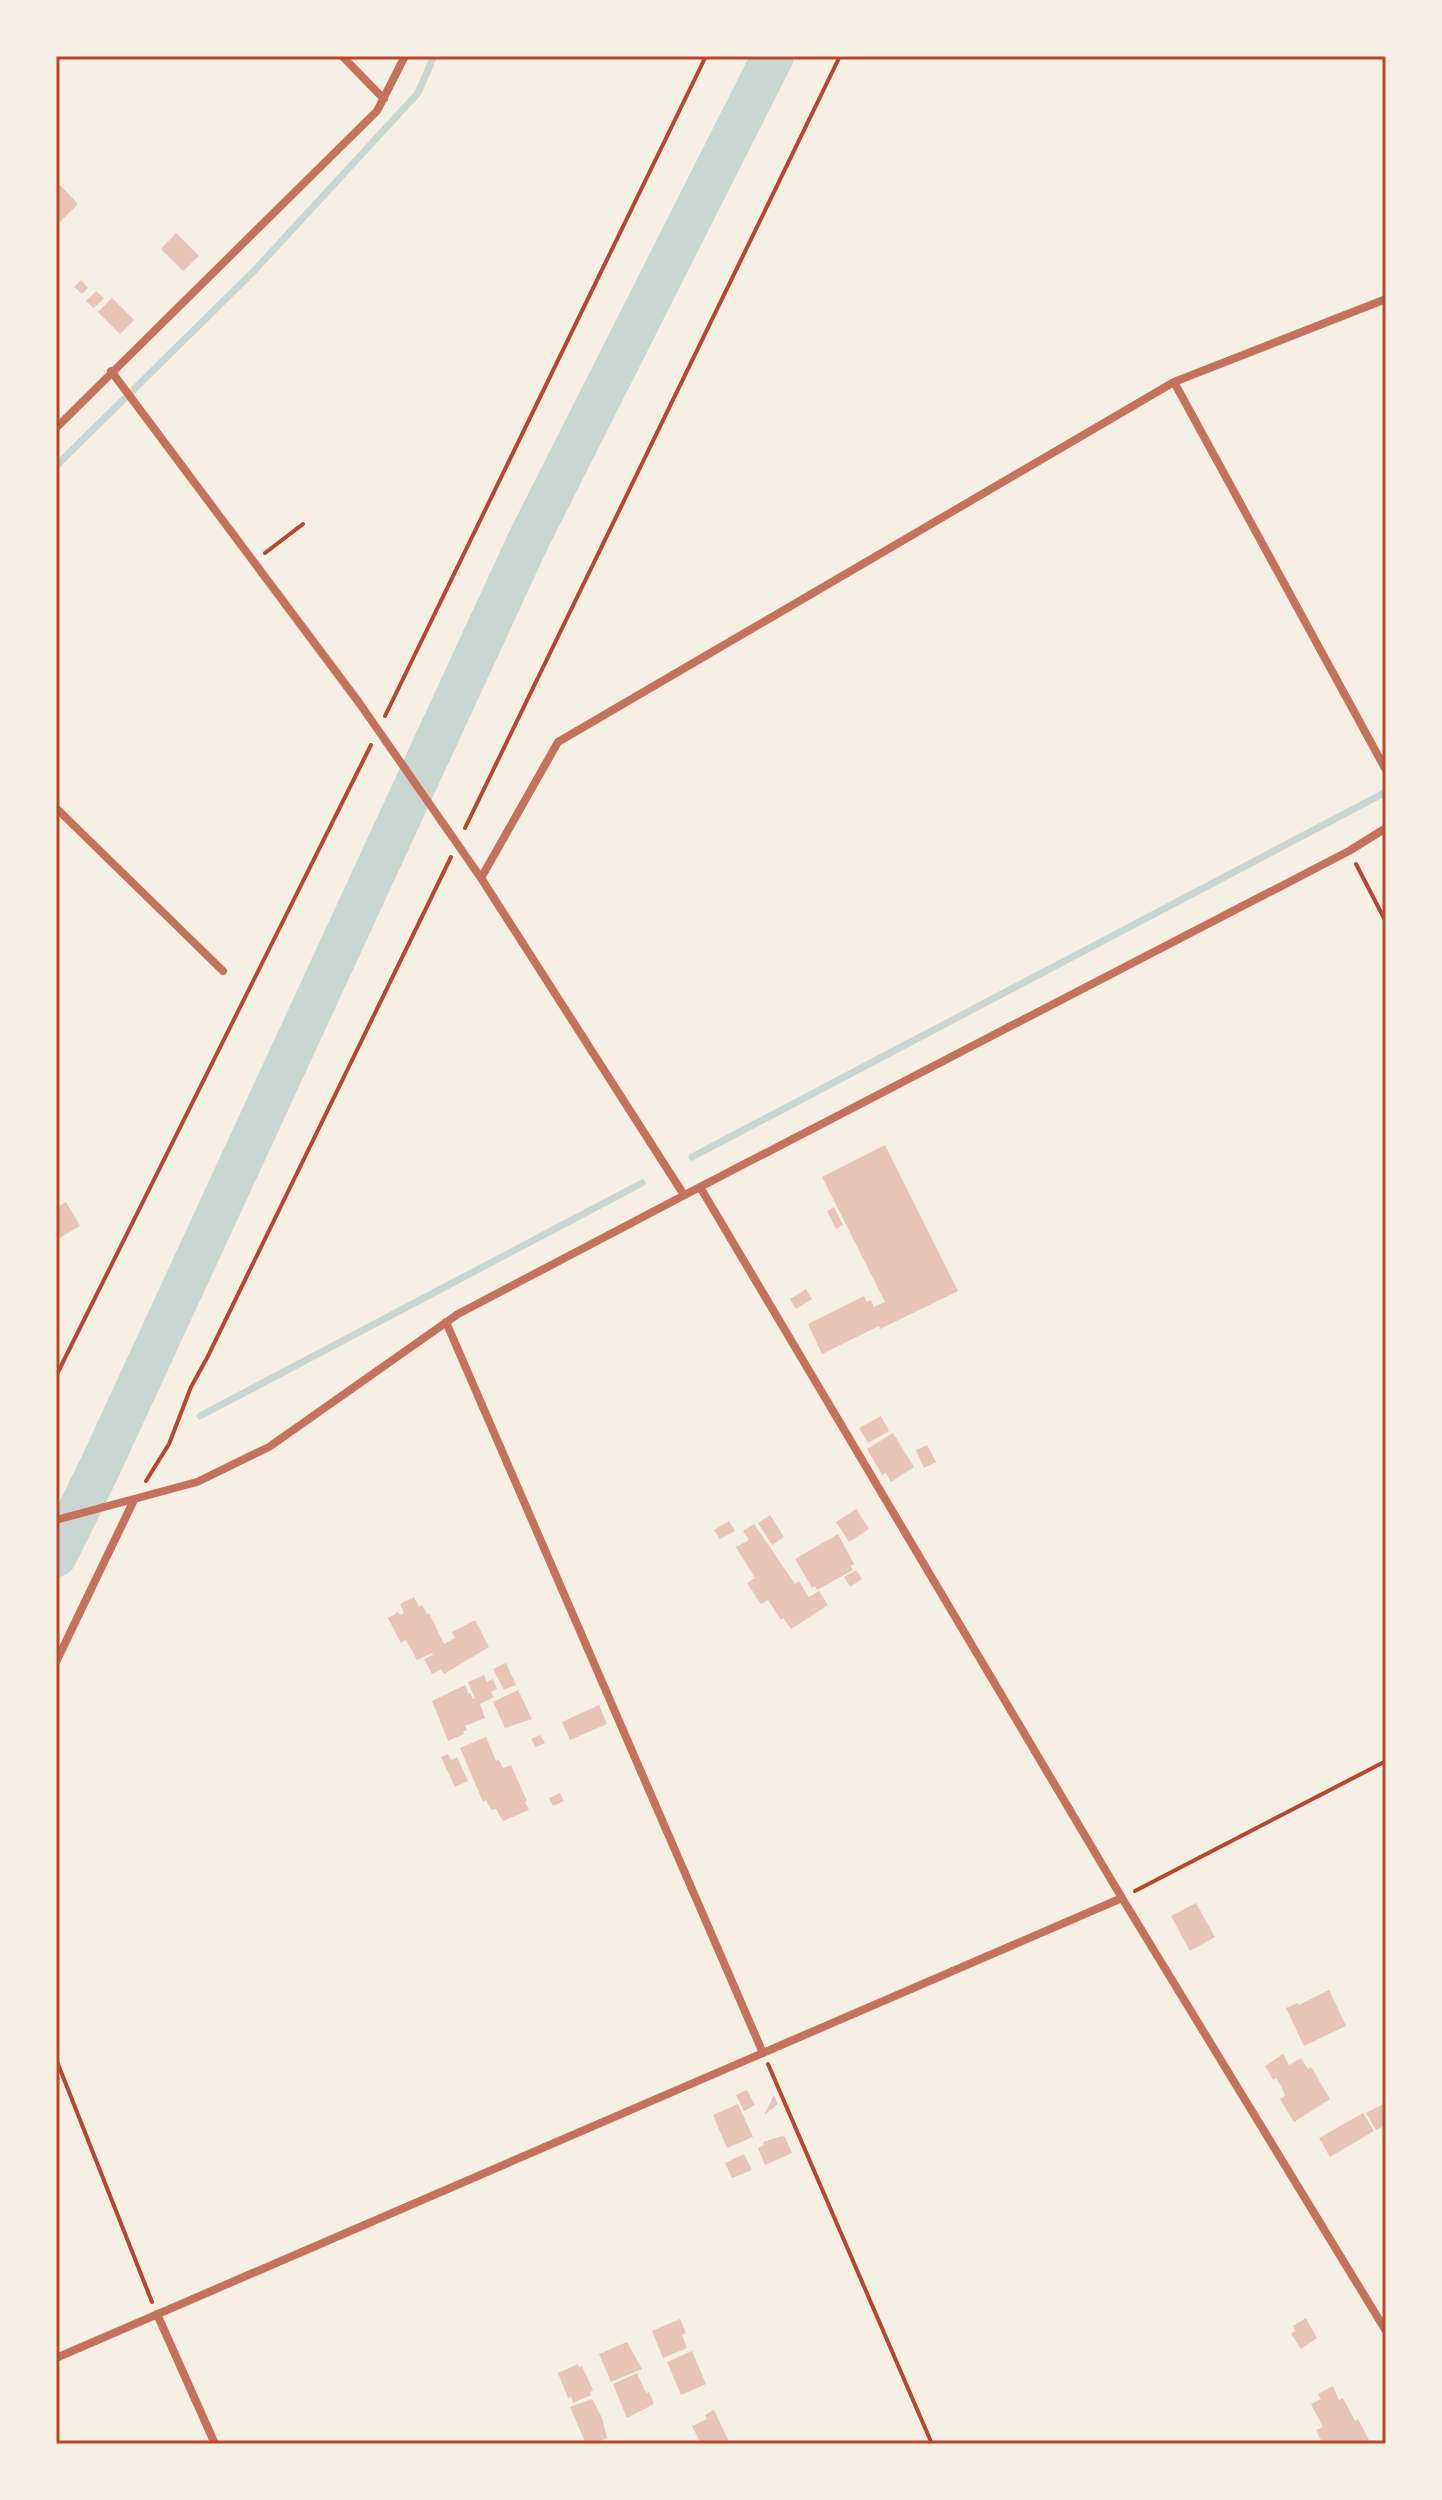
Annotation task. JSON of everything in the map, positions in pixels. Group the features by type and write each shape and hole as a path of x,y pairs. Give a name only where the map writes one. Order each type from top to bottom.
{"street":[{"path":"342,56 384,99"},
{"path":"56,428 377,111 405,56"},
{"path":"481,878 558,742 1174,382 1386,299"},
{"path":"111,371 379,730 481,878 684,1195"},
{"path":"1174,382 1386,770"},
{"path":"56,808 223,971"},
{"path":"56,1520 197,1482 269,1447 446,1322 684,1195 1349,851 1386,828"},
{"path":"700,1187 1122,1898 1386,2331"},
{"path":"446,1322 763,2053"},
{"path":"56,1662 134,1500"},
{"path":"56,2358 1122,1898"},
{"path":"157,2314 215,2444"}],"path":[{"path":"56,1376 379,730 706,56"},
{"path":"134,1500 169,1444 191,1387 840,56"},
{"path":"279,543 303,524"},
{"path":"1349,851 1386,922"},
{"path":"1122,1898 1386,1761"},
{"path":"763,2053 932,2444"},
{"path":"56,2059 157,2314"}],"building":[{"path":"56,181 78,204 56,226"},
{"path":"176,233 199,256 183,271 161,249"},
{"path":"81,280 88,288 82,294 74,287"},
{"path":"96,291 104,298 94,308 86,301"},
{"path":"112,298 134,320 120,334 98,312"},
{"path":"885,1145 958,1291 822,1354 808,1324 864,1296 867,1302 871,1300 874,1307 885,1302 822,1177"},
{"path":"66,1202 80,1226 56,1240 56,1208"},
{"path":"834,1207 843,1225 836,1229 827,1211"},
{"path":"806,1289 812,1299 796,1309 790,1299"},
{"path":"881,1416 889,1431 868,1443 859,1428"},
{"path":"893,1433 914,1467 891,1482 886,1473 882,1475 867,1449"},
{"path":"927,1445 936,1462 924,1468 916,1450"},
{"path":"856,1509 869,1529 849,1542 836,1522"},
{"path":"770,1515 784,1537 772,1545 758,1523"},
{"path":"729,1521 735,1531 720,1539 714,1530"},
{"path":"754,1524 795,1584 799,1581 809,1597 819,1591 828,1605 791,1629 768,1600 761,1604 747,1583 755,1578 736,1547 749,1540 743,1531"},
{"path":"838,1534 854,1564 851,1566 853,1570 817,1590 815,1586 812,1588 795,1559"},
{"path":"856,1570 862,1579 850,1587 844,1577"},
{"path":"414,1597 419,1607 422,1605 429,1613 444,1644 455,1638 452,1632 475,1620 489,1647 444,1674 441,1669 432,1674 424,1659 432,1653 417,1660 406,1640 401,1643 388,1618 398,1612 400,1615 404,1613 400,1604"},
{"path":"506,1663 516,1685 504,1690 493,1669"},
{"path":"484,1675 487,1682 493,1679 497,1689 491,1692 494,1697 480,1704 485,1718 465,1726 467,1730 464,1734 448,1741 432,1701 465,1685 475,1699 468,1682"},
{"path":"518,1690 532,1719 505,1728 493,1702"},
{"path":"599,1705 607,1724 570,1740 562,1722"},
{"path":"540,1735 545,1743 536,1747 531,1739"},
{"path":"486,1737 496,1761 499,1760 503,1768 511,1765 529,1810 503,1821 496,1809 491,1810 486,1800 483,1802 460,1748"},
{"path":"448,1754 451,1760 457,1757 468,1781 455,1787 441,1757"},
{"path":"560,1793 564,1801 553,1806 549,1798"},
{"path":"1196,1903 1215,1937 1190,1951 1171,1916"},
{"path":"1329,1990 1346,2026 1304,2046 1286,2008"},
{"path":"1283,2054 1289,2065 1301,2058 1308,2069 1311,2067 1330,2099 1294,2122 1280,2099 1285,2096 1282,2088 1265,2066"},
{"path":"747,2090 755,2105 744,2111 736,2095"},
{"path":"774,2095 778,2104 764,2115"},
{"path":"1385,2103 1386,2125 1376,2130 1366,2113"},
{"path":"738,2104 753,2137 727,2148 713,2115"},
{"path":"1363,2113 1374,2131 1330,2157 1319,2138"},
{"path":"782,2136 792,2153 765,2165 758,2148 764,2145 763,2142"},
{"path":"744,2154 752,2170 732,2178 725,2163"},
{"path":"1306,2318 1317,2338 1301,2349 1291,2334 1295,2331 1293,2326"},
{"path":"680,2319 686,2333 682,2335 687,2348 663,2358 652,2331"},
{"path":"627,2342 642,2369 611,2382 599,2354"},
{"path":"692,2351 706,2384 681,2395 667,2362"},
{"path":"578,2364 582,2366 593,2390 591,2395 573,2403 558,2373"},
{"path":"637,2373 654,2404 627,2418 613,2384"},
{"path":"1333,2386 1339,2400 1343,2398 1355,2421 1358,2419 1371,2444 1323,2444 1316,2430 1323,2427 1311,2404 1321,2399 1318,2394"},
{"path":"592,2399 602,2418 607,2438 586,2444 570,2407"},
{"path":"714,2410 730,2444 701,2444 692,2426 707,2419 705,2415"}],"waterway":[{"path":"56,466 254,271 418,93 434,56"},
{"path":"56,1556 528,541 773,56"},
{"path":"692,1157 1386,792"},
{"path":"200,1416 642,1183"}]}
